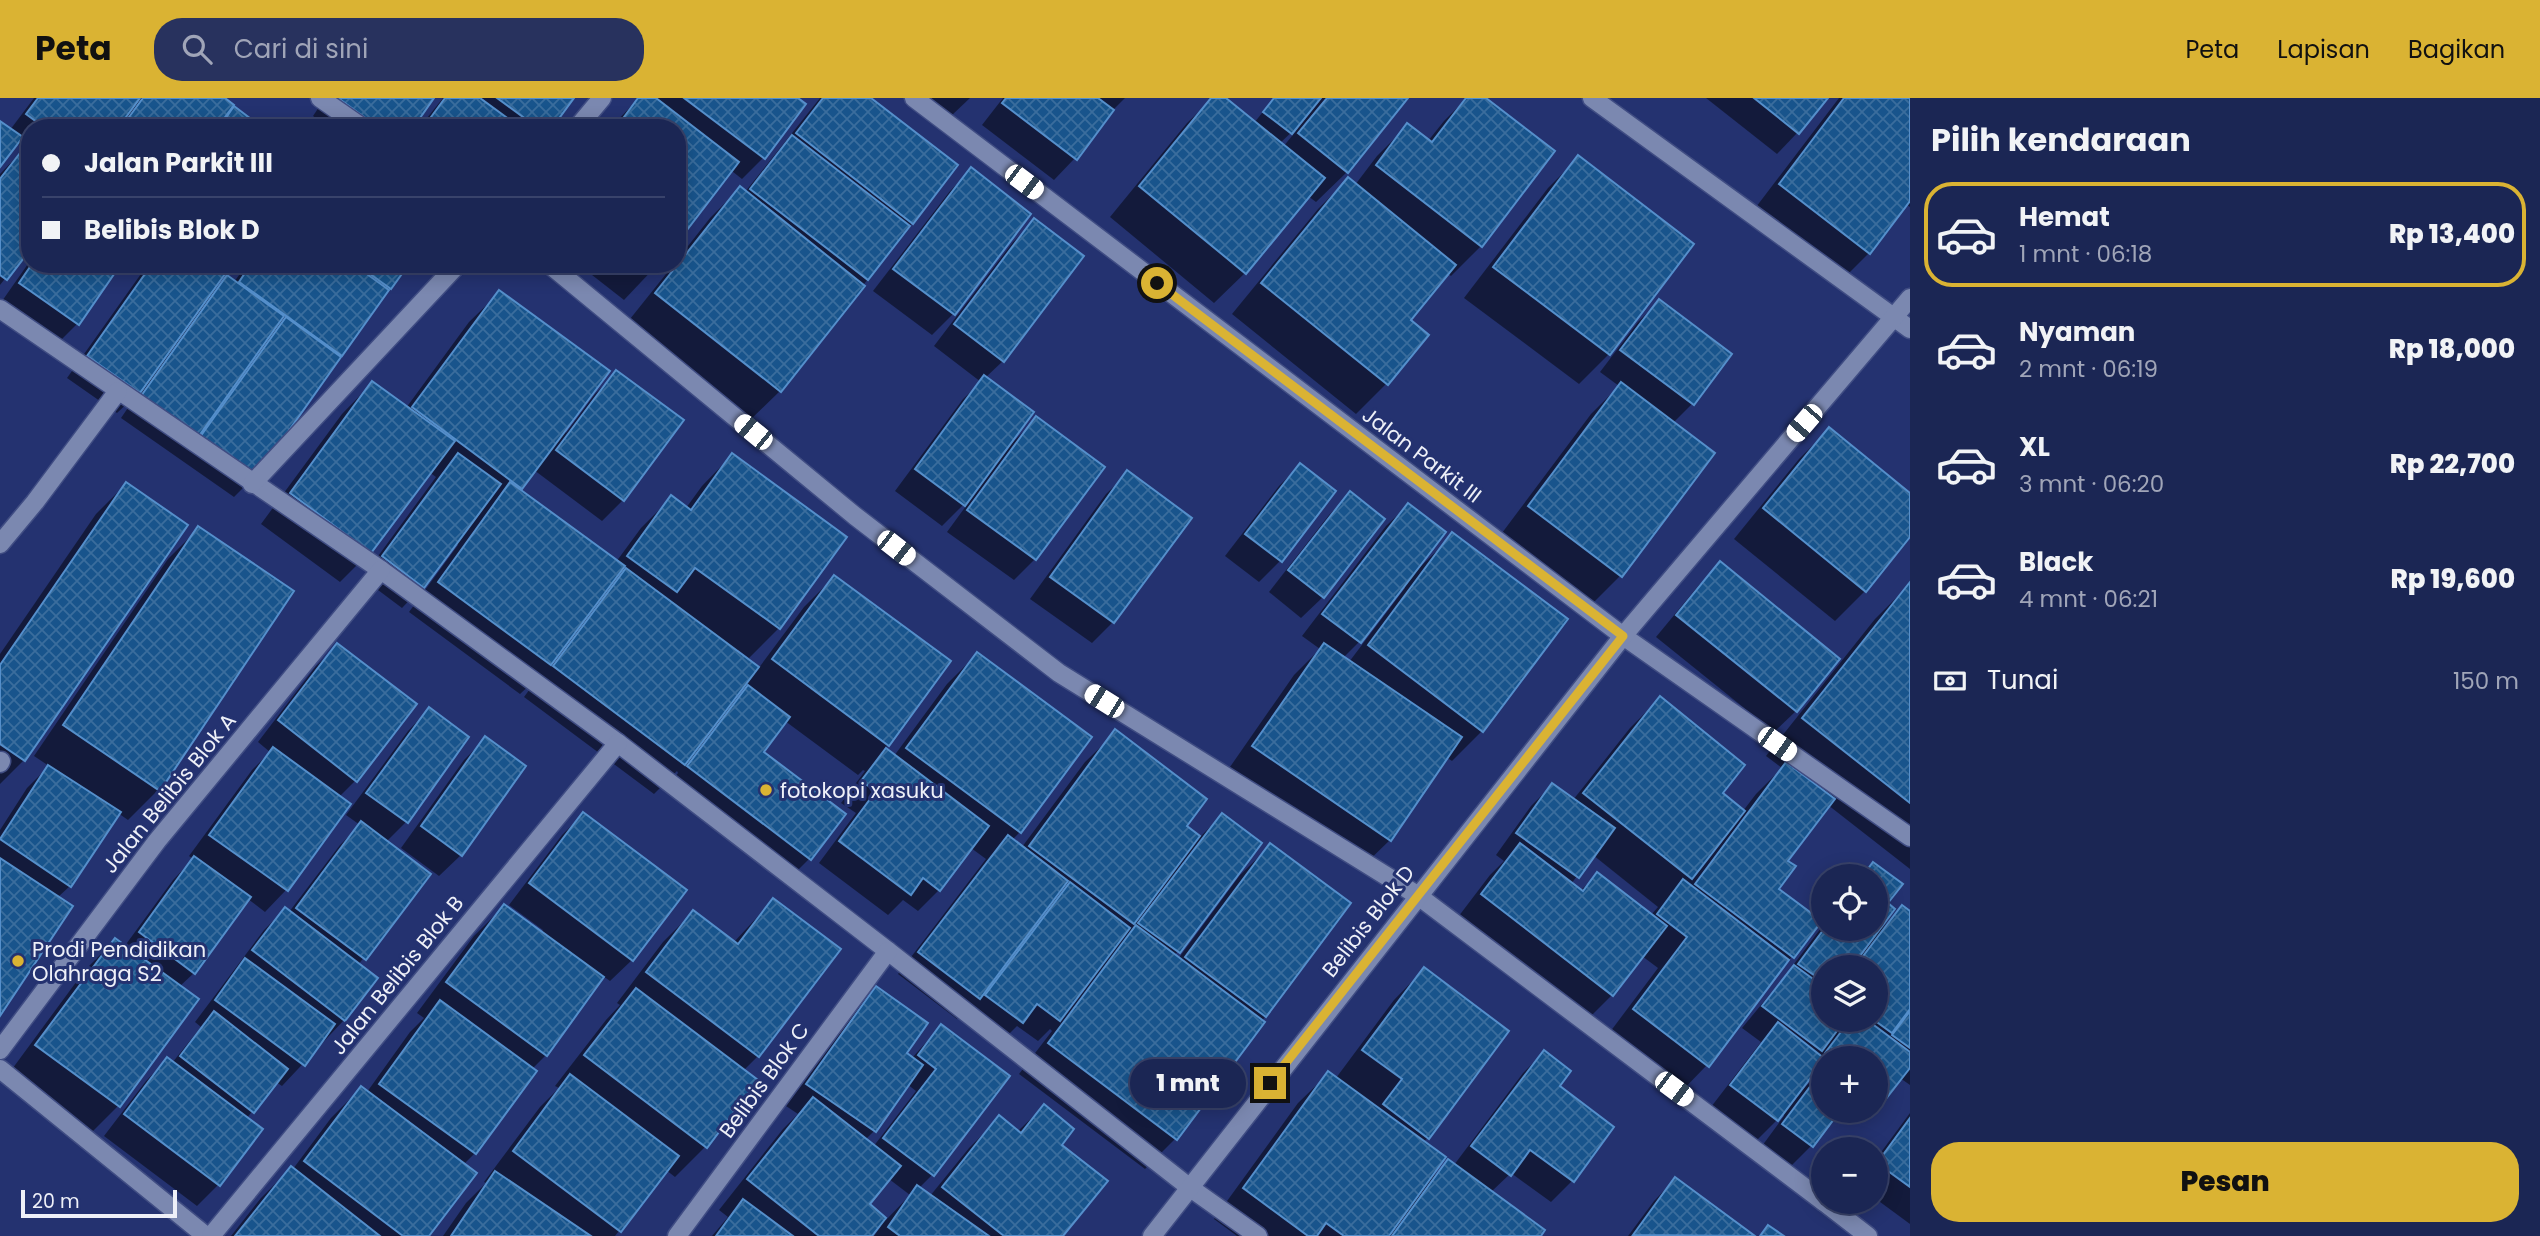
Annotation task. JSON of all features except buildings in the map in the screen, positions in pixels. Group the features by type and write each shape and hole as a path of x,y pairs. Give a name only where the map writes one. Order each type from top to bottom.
{"street":[{"path":"320,98 350,119"},
{"path":"584,119 602,98"},
{"name":"Jalan Parkit III","path":"914,98 1623,636 1910,837"},
{"path":"1592,98 1910,329"},
{"path":"252,484 450,273"},
{"path":"560,273 855,516 1059,673 1417,895 1811,1192"},
{"name":"Belibis Blok D","path":"1152,1236 1417,895 1623,636 1910,298"},
{"path":"0,309 381,570 618,743 1189,1187 1258,1236"},
{"path":"0,544 118,391"},
{"name":"Jalan Belibis Blok A","path":"0,1050 156,841 381,570"},
{"name":"Jalan Belibis Blok B","path":"209,1236 618,743"},
{"name":"Belibis Blok C","path":"677,1236 888,951"},
{"path":"0,1069 209,1236"},
{"path":"1840,1214 1868,1236"}],"place":[{"name":"fotokopi xasuku","path":"766,790"},
{"name":"Prodi Pendidikan Olahraga S2","path":"18,961"}],"route":[{"path":"1157,283 1623,636 1270,1083"}]}
